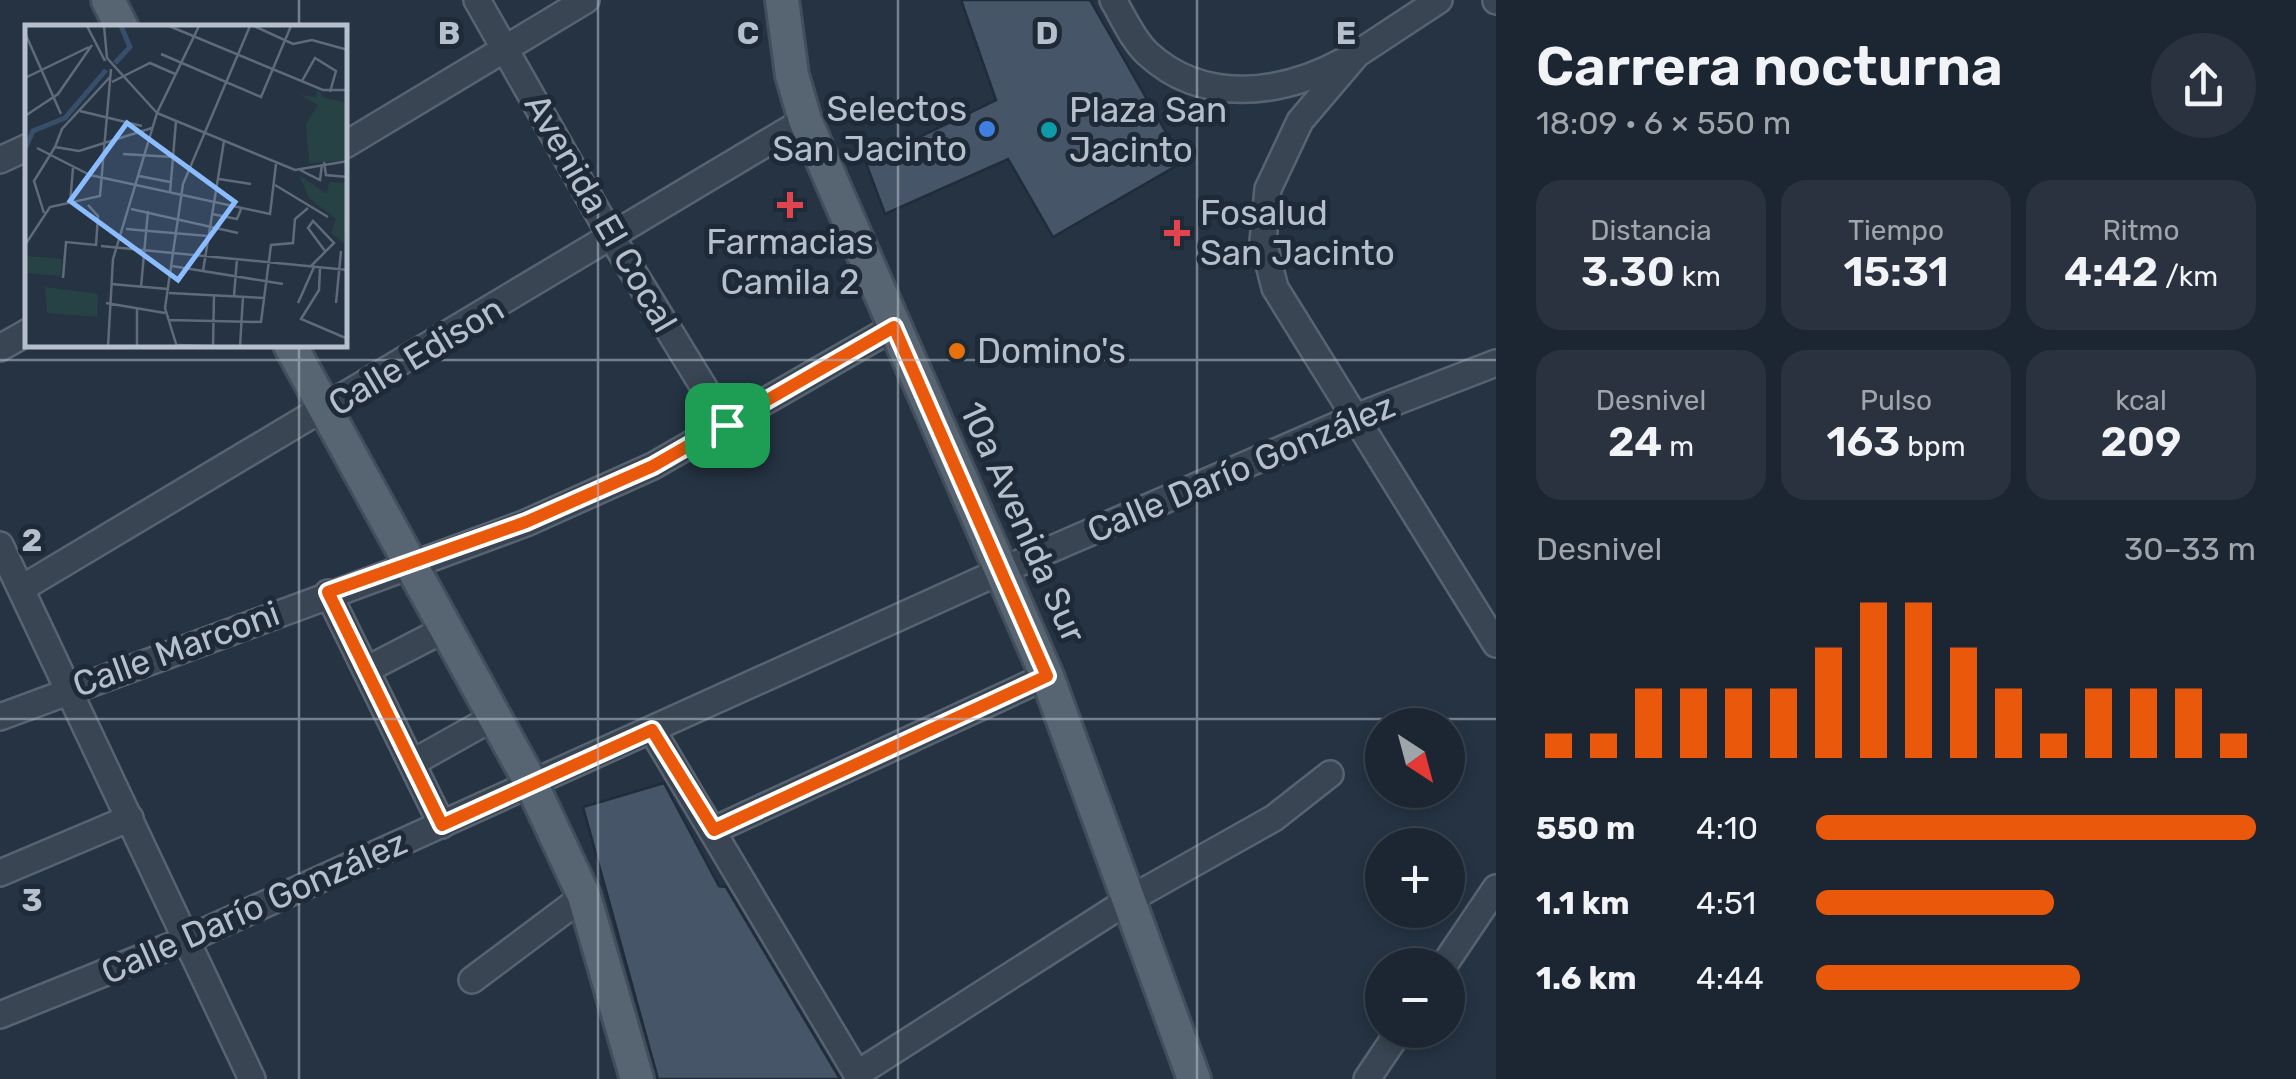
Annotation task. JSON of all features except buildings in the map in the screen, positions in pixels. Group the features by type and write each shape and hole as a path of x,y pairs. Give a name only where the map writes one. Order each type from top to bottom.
{"main road":[{"path":"108,0 120,25"},
{"name":"10a Avenida Sur","path":"782,0 792,75 806,120 1047,676 1132,898 1194,1079"},
{"path":"292,348 532,785 584,896 637,1079"}],"street":[{"name":"Avenida El Cocal","path":"476,0 611,236 727,425"},
{"path":"348,143 586,0"},
{"path":"1113,0 1144,50 1196,85 1251,89 1302,82 1357,54 1439,0"},
{"path":"1357,54 1300,121 1268,188 1263,240 1275,288 1496,644"},
{"name":"Calle Edison","path":"24,587 326,411 806,120"},
{"path":"0,160 25,148"},
{"name":"Calle Marconi","path":"0,717 328,592 526,522 653,466 894,327"},
{"path":"0,348 25,334"},
{"name":"Calle Darío González","path":"0,1015 188,939 1001,571 1356,417 1496,363"},
{"path":"0,544 24,587 252,1079"},
{"path":"328,592 442,825"},
{"path":"366,670 445,629"},
{"path":"714,830 1047,676"},
{"path":"412,763 494,717"},
{"path":"652,730 859,1077 1132,898 1274,818 1330,774"},
{"path":"0,872 130,818"},
{"path":"1455,948 1496,888"},
{"path":"472,980 584,896"},
{"path":"1367,1079 1388,1048"}],"place":[{"name":"Selectos San Jacinto","path":"987,129"},
{"name":"Plaza San Jacinto","path":"1049,130"},
{"name":"Farmacias Camila 2","path":"790,205"},
{"name":"Fosalud San Jacinto","path":"1177,233"},
{"name":"Domino's","path":"957,351"}],"route":[{"path":"894,327 1047,676 714,830 652,730 442,825 328,592 526,522 653,466 727,425 894,327"}]}
